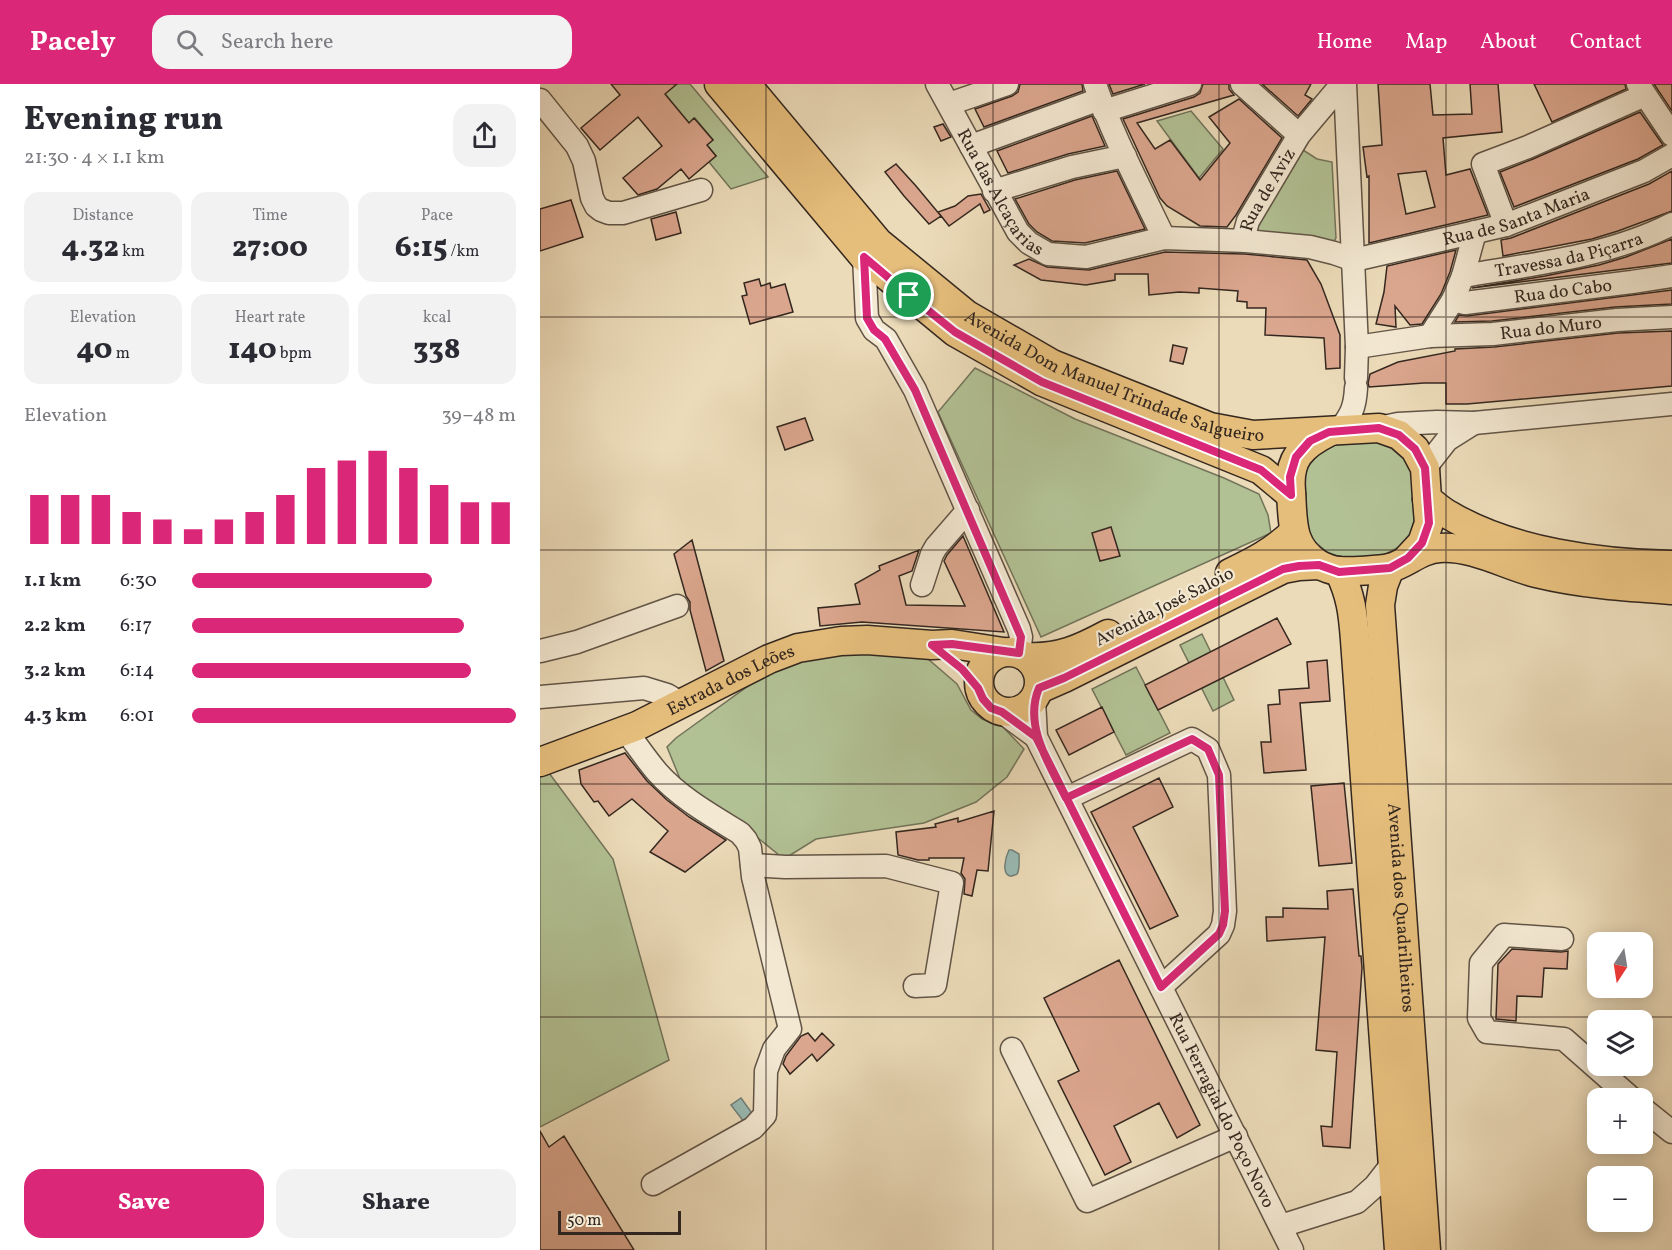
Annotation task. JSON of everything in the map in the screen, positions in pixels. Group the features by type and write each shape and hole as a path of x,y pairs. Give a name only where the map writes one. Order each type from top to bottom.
{"main road":[{"name":"Avenida Dom Manuel Trindade Salgueiro","path":"719,84 864,257 955,332 1042,382 1261,470 1291,495"},
{"name":"Avenida Dom Manuel Trindade Salgueiro","path":"747,84 878,242 967,315 1052,364 1210,427 1253,435 1379,428"},
{"path":"1379,428 1399,435 1415,449 1425,468 1429,523 1422,543 1399,563"},
{"name":"Avenida Dom Manuel Trindade Salgueiro","path":"1329,568 1303,551 1294,532 1290,477 1296,457 1310,441 1334,432"},
{"path":"1427,499 1447,514 1476,528 1503,539 1549,552 1606,561 1672,566"},
{"name":"Avenida José Saloio","path":"932,645 952,644 1052,657 1081,648 1266,556 1294,532"},
{"path":"1329,568 1399,563 1428,549 1454,548 1545,575 1615,586 1672,590"},
{"name":"Avenida dos Quadrilheiros","path":"1399,563 1383,586 1380,605 1426,1250"},
{"name":"Avenida José Saloio","path":"1036,694 1283,569 1299,566 1329,568"},
{"name":"Avenida dos Quadrilheiros","path":"1329,568 1347,588 1352,606 1398,1250"},
{"name":"Estrada dos Leões","path":"540,762 638,726 769,659 798,648 841,641 867,640 932,645"},
{"path":"932,645 962,669 991,708 1002,712 1014,712 1025,708 1036,694 1039,676 1034,666 1016,654 992,656 983,665 978,676 978,688"}],"street":[{"name":"Rua das Alcaçarias","path":"937,84 994,192 1018,232 1029,243 1048,254 1086,257 1164,238 1246,241"},
{"path":"949,104 1007,84"},
{"path":"971,146 1100,98 1190,84"},
{"path":"1242,84 1299,135"},
{"name":"Rua de Aviz","path":"1334,432 1350,416 1355,406 1357,346 1343,84"},
{"name":"Rua de Aviz","path":"1343,84 1299,135 1248,221 1245,232 1246,241 1310,247 1353,260"},
{"path":"1506,225 1483,164 1528,147 1642,89 1672,135"},
{"path":"1100,98 1164,238"},
{"path":"540,100 582,153 592,198 601,210 609,213 623,213 701,190"},
{"name":"Rua de Santa Maria","path":"1353,260 1506,225 1644,171 1672,155"},
{"path":"994,192 1072,167 1125,156"},
{"name":"Travessa da Piçarra","path":"1462,276 1603,251 1633,242 1672,224"},
{"path":"1430,336 1453,300 1475,232"},
{"path":"864,257 867,318 874,330 885,339 915,390 1018,629 1021,637 1016,654"},
{"name":"Rua do Cabo","path":"1453,300 1465,303 1672,276"},
{"name":"Rua do Muro","path":"1357,346 1430,336 1493,334 1617,320 1672,317"},
{"path":"1379,428 1398,424 1474,423 1672,404"},
{"path":"1425,468 1447,440 1474,423"},
{"path":"922,585 936,547 968,510"},
{"path":"540,651 577,642 677,606"},
{"path":"540,697 644,688 667,695 682,704"},
{"path":"1036,694 1036,737"},
{"path":"1002,712 1036,737"},
{"path":"626,731 657,772 675,789 740,833 746,840 750,848 755,888 790,1029 774,1049 765,1071 765,1115 753,1128 653,1184"},
{"name":"Rua Ferragial do Poço Novo","path":"1036,737 1292,1250"},
{"path":"1066,798 1192,739 1208,749 1219,775 1225,911 1223,925 1219,934 1161,987"},
{"path":"752,865 886,866 952,883 935,985 915,986"},
{"path":"1562,939 1504,935 1481,963 1479,1018 1487,1032 1564,1039 1620,1088"},
{"path":"1012,1049 1087,1201 1236,1136"},
{"path":"1653,1117 1672,1132"},
{"path":"1281,1226 1357,1202 1375,1186 1393,1163"},
{"path":"1357,1202 1379,1210 1396,1221"}],"green space":[{"path":"666,84 690,84 768,177 731,189 709,162 716,156 707,145 713,140 695,118 689,123 665,94"},
{"path":"1191,111 1223,149 1199,178 1157,121"},
{"path":"1303,150 1317,159 1332,162 1336,238 1333,243 1261,237 1255,229"},
{"path":"975,368 1075,419 1259,494 1268,515 1271,533 1041,637 938,412"},
{"path":"1375,442 1391,448 1404,459 1412,474 1415,518 1410,534 1399,547 1384,555 1343,558 1327,552 1314,541 1306,526 1303,482 1308,466 1320,453 1335,445"},
{"path":"1202,634 1234,700 1213,711 1180,645"},
{"path":"877,649 928,659 957,684 971,710 982,719 1002,726 1024,749 1007,777 976,802 924,823 816,839 784,859 753,834 685,791 667,747 676,738 773,668 834,652"},
{"path":"1136,667 1170,733 1126,755 1092,689"},
{"path":"549,773 613,859 669,1060 540,1127 540,777"}],"water":[{"path":"1009,850 1019,854 1018,872 1012,876 1006,873 1005,869"},
{"path":"741,1098 754,1116 744,1122 731,1105"}],"building":[{"path":"611,84 677,84 665,94 689,123 694,118 713,140 707,145 716,156 689,179 681,169 657,189 638,195 623,178 662,146 638,117 600,150 581,128 620,95"},
{"path":"1020,84 1082,84 1083,91 984,127 975,109 1012,96 1018,92"},
{"path":"1109,84 1145,84 1113,94"},
{"path":"1203,84 1229,84 1229,89 1234,95 1137,123 1155,149 1170,140 1200,180 1230,143 1209,117 1239,99 1282,138 1227,227 1200,226 1167,206 1160,198 1123,119 1194,97 1200,93"},
{"path":"1262,84 1311,84 1305,95 1312,99 1298,116"},
{"path":"1378,84 1430,84 1433,115 1472,114 1470,84 1498,84 1502,132 1443,138 1446,175 1470,169 1488,215 1369,243 1369,176 1367,177 1363,147 1382,145","holes":["1426,171 1435,207 1406,214 1398,174"]},
{"path":"1534,84 1625,84 1626,89 1552,122"},
{"path":"1654,84 1672,84 1672,111"},
{"path":"1640,112 1663,145 1638,159 1514,207 1500,172"},
{"path":"1092,116 1105,146 1068,154 1008,173 997,151"},
{"path":"943,124 951,137 941,141 934,127"},
{"path":"896,164 941,216 929,224 904,196 885,172"},
{"path":"1117,171 1145,229 1085,243 1052,241 1029,224 1015,199 1075,180"},
{"path":"1672,171 1672,211 1592,239 1503,256 1501,240 1649,184"},
{"path":"981,194 990,210 984,213 980,204 949,226 938,212 955,206 968,196"},
{"path":"571,200 583,237 540,251 540,209"},
{"path":"676,212 681,233 656,240 651,219"},
{"path":"1672,239 1672,263 1472,288 1599,265"},
{"path":"1456,250 1441,294 1422,324 1410,325 1395,306 1396,327 1376,324 1384,292 1387,266"},
{"path":"1165,252 1245,254 1307,260 1321,284 1340,335 1340,368 1326,369 1324,338 1265,335 1266,308 1247,308 1247,302 1237,301 1238,291 1199,288 1199,293 1149,295 1148,274 1115,274 1115,280 1086,285 1041,280 1014,265 1029,259 1047,267 1089,270"},
{"path":"759,279 761,286 770,283 771,288 785,284 793,312 750,324 742,296 747,295 744,283"},
{"path":"1672,290 1672,304 1615,307 1492,321 1455,322 1459,315 1467,316"},
{"path":"1672,331 1672,386 1446,404 1446,383 1369,387 1368,383 1370,374 1398,362 1455,351 1455,349 1494,347 1618,333"},
{"path":"1173,345 1187,348 1183,364 1170,361"},
{"path":"805,418 813,440 785,450 777,427"},
{"path":"1111,527 1120,556 1100,561 1092,533"},
{"path":"963,536 1004,632 862,622 820,626 818,608 860,604 855,584 880,570 879,566 919,550 912,571 899,576 906,605 965,606 944,561"},
{"path":"692,540 724,661 706,671 690,610 690,602 686,596 674,554"},
{"path":"1277,618 1291,644 1158,710 1145,685"},
{"path":"1327,660 1330,701 1300,703 1306,770 1264,773 1261,742 1271,742 1268,705 1280,704 1279,690 1309,688 1307,662"},
{"path":"1102,707 1114,732 1069,755 1056,730"},
{"path":"625,753 647,781 667,800 726,840 685,872 650,852 668,831 632,799 609,816 598,801 594,802 581,784 579,770"},
{"path":"1159,778 1173,807 1133,827 1178,916 1150,929 1091,812"},
{"path":"1344,783 1352,863 1319,866 1311,786"},
{"path":"994,811 988,871 977,870 972,896 964,894 965,879 961,873 964,858 918,860 898,855 896,832 936,827 935,824 958,818 958,822"},
{"path":"1353,889 1362,968 1350,1148 1323,1146 1321,1126 1332,1127 1337,1052 1316,1050 1325,937 1267,941 1266,917 1283,917 1283,908 1328,909 1327,891"},
{"path":"1512,949 1568,951 1567,969 1544,968 1542,997 1517,996 1516,1021 1496,1019 1498,964"},
{"path":"1119,960 1200,1125 1177,1138 1159,1103 1114,1126 1131,1162 1105,1175 1058,1081 1079,1071 1044,998"},
{"path":"808,1033 815,1041 822,1033 834,1045 817,1061 812,1054 790,1074 783,1064 786,1056 801,1036"},
{"path":"540,1131 549,1147 564,1136 634,1250 540,1250"}],"route":[{"path":"909,295 864,257 867,318 874,330 885,339 915,390 1021,637 1019,653 952,644 932,645 962,669 991,708 1002,712 1036,737 1066,798 1161,987 1219,934 1223,925 1225,911 1219,775 1208,749 1192,739 1066,798 1036,737 1034,700 1039,688 1064,678 1283,569 1319,565 1339,572 1390,568 1408,558 1422,543 1429,523 1425,468 1415,449 1399,435 1379,428 1329,432 1310,441 1296,457 1290,477 1291,495 1261,470 1042,382 955,332 909,295"}]}
